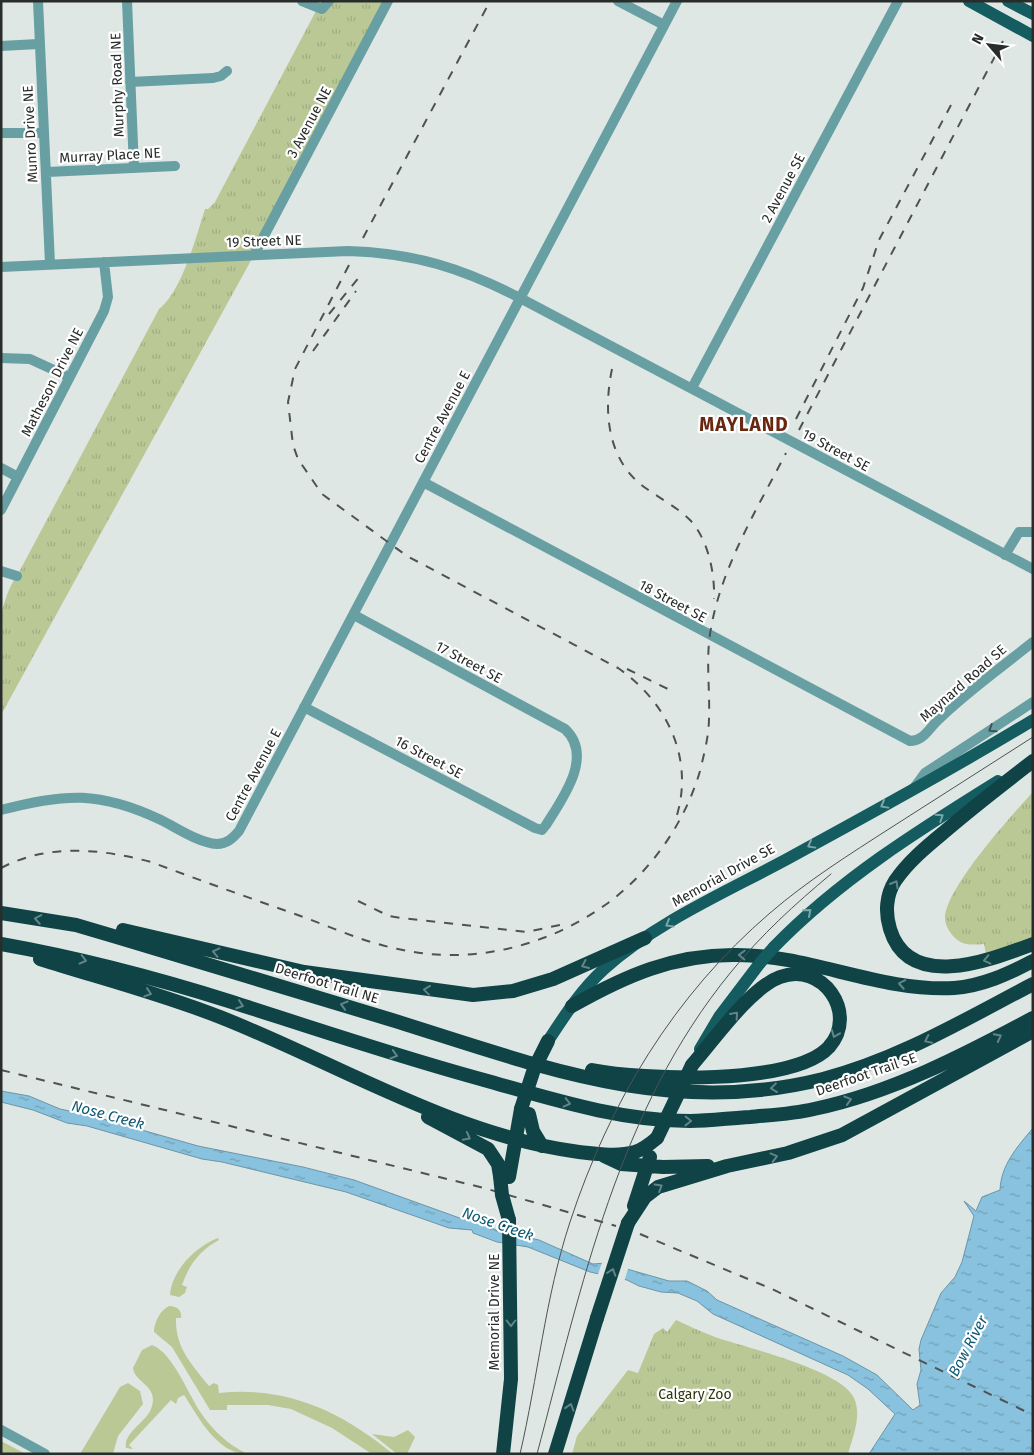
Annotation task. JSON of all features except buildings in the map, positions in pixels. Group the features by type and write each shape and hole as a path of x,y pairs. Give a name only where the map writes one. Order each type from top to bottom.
{"highway":[{"path":"1033,761 917,856 892,887 887,913 889,928 898,947 914,961 936,967 996,958 1033,944"},
{"name":"Deerfoot Trail NE","path":"1,913 76,925 474,1045 547,1069 642,1088"},
{"path":"76,925 101,925 304,972 473,995 513,991 553,979 645,938"},
{"path":"1,946 217,1015 454,1119 514,1140 601,1154 635,1152 645,1148 657,1138"},
{"name":"Deerfoot Trail SE","path":"1,946 72,957 161,980 363,1046 564,1103 639,1117 693,1121 779,1114 832,1105 895,1084 941,1065 1033,1018"},
{"path":"572,1006 627,976 646,969 724,955 755,955 801,962 901,984 939,988 956,988 985,982 1007,975 1033,961"},
{"path":"474,1045 509,1049 571,1066 629,1076 669,1079 748,1074 803,1063 825,1050 834,1039 838,1027 839,1012 835,997 819,980 804,973 778,977 752,997 692,1065 657,1138 647,1166 555,1454"},
{"name":"Deerfoot Trail SE","path":"642,1088 693,1092 740,1092 822,1079 882,1060 925,1042 1033,984"},
{"path":"628,1223 645,1197 658,1187 726,1166 767,1159 842,1135 1033,1031"},
{"name":"Memorial Drive SE","path":"514,1140 525,1111 534,1069 548,1041"},
{"path":"314,1058 488,1149 505,1177"},
{"path":"525,1111 533,1132 542,1146"},
{"path":"505,1177 514,1140"},
{"path":"601,1154 621,1164 647,1166 726,1166"},
{"name":"Memorial Drive NE","path":"503,1454 511,1379 509,1220 502,1195 505,1177"}],"main road":[{"path":"969,1 1033,36"},
{"path":"1008,1 1029,10"},
{"name":"Memorial Drive SE","path":"548,1041 572,1006 604,969 645,938 716,896 914,788 1033,720"},
{"path":"692,1065 719,1017 760,963 806,913 858,873 938,818 1033,761"}],"street":[{"name":"Munro Drive NE","path":"38,1 38,44 47,172 50,264"},
{"name":"Murphy Road NE","path":"127,1 134,168"},
{"path":"302,1 326,5"},
{"name":"3 Avenue NE","path":"254,255 388,1"},
{"path":"618,1 664,25"},
{"name":"Centre Avenue E","path":"1,810 66,796 115,802 135,807 209,842 227,842 239,831 677,1"},
{"name":"2 Avenue SE","path":"692,388 898,1"},
{"path":"1,46 38,44"},
{"path":"130,82 212,78 221,76 227,71"},
{"path":"1,133 44,133"},
{"name":"Murray Place NE","path":"47,172 175,166"},
{"name":"19 Street NE","path":"1,267 348,251 398,254 458,269 520,298"},
{"name":"Matheson Drive NE","path":"1,510 104,311 108,297 104,262"},
{"name":"19 Street SE","path":"520,298 1033,569"},
{"path":"1,358 30,358 69,377"},
{"path":"1,468 18,477"},
{"name":"18 Street SE","path":"423,482 910,742"},
{"path":"1005,555 1019,532 1033,532"},
{"path":"1,571 17,576"},
{"name":"17 Street SE","path":"354,615 558,725 570,734 576,742 578,761 550,819 542,830"},
{"name":"Maynard Road SE","path":"910,742 917,742 922,738 937,720 1033,642"},
{"path":"914,788 925,773 1033,702"},
{"name":"16 Street SE","path":"304,707 542,830"},
{"path":"1,1430 45,1454"}],"green space":[{"path":"329,1 388,1 254,255 1,715 2,613 9,589 159,309 175,290 193,248 205,209 208,209 215,202 317,9"},
{"path":"1033,792 1033,938 986,954 984,944 971,945 963,943 952,934 945,921 948,905 967,871"},
{"path":"218,1238 219,1240 201,1253 188,1271 182,1285 187,1287 185,1293 179,1297 170,1295 175,1277 186,1260 201,1247"},
{"path":"169,1306 177,1308 181,1313 181,1318 176,1318 176,1328 185,1355 209,1386 214,1383 218,1385 219,1393 244,1392 268,1394 312,1405 353,1425 393,1454 372,1454 332,1428 291,1409 268,1405 227,1405 227,1410 210,1410 172,1347 154,1332 158,1317"},
{"name":"Calgary Zoo","path":"676,1320 715,1337 769,1353 812,1369 846,1388 854,1398 857,1411 856,1426 848,1454 572,1454 577,1436 628,1370 638,1373 654,1334 663,1328 667,1332"},
{"path":"152,1345 160,1349 167,1356 201,1413 211,1426 233,1446 247,1454 226,1448 218,1441 202,1423 184,1395 178,1398 176,1404 171,1400 129,1445 133,1449 126,1448 131,1432 151,1409 153,1401 150,1390 138,1378 133,1368 142,1350"},
{"path":"128,1383 140,1391 143,1404 118,1436 113,1454 80,1454 120,1387"},
{"path":"408,1430 415,1437 407,1454 397,1454 372,1434 394,1437"},
{"path":"1,1441 26,1454 1,1454"}],"water":[{"name":"Bow River","path":"1,1091 29,1096 60,1109 89,1115 198,1146 303,1167 354,1180 468,1221 481,1222 498,1231 539,1240 593,1264 606,1263 669,1281 687,1281 707,1291 717,1300 843,1356 877,1375 913,1410 920,1405 917,1384 921,1370 919,1349 921,1340 941,1293 955,1277 962,1262 974,1216 964,1201 976,1211 982,1197 1000,1190 1003,1172 1007,1164 1033,1128 1033,1443 1030,1454 869,1454 895,1414 868,1389 848,1375 713,1314 697,1301 678,1293 661,1292 639,1286 627,1280 590,1272 528,1247 497,1242 473,1233 472,1230 449,1228 346,1192 222,1162 202,1159 87,1126 67,1123 33,1110 1,1102"}],"pier":[{"path":"603,1260 629,1266 624,1282 597,1277"}],"tram line":[{"path":"520,1454 554,1279 570,1222 604,1135 625,1094 675,1015 735,945 784,901 845,858 1033,737"},
{"path":"537,1454 570,1327 608,1201 632,1141 659,1082 692,1025 731,972 779,920 831,874"}],"railway":[{"path":"363,238 488,5"},
{"path":"799,430 1003,41"},
{"path":"796,419 863,288 879,240 951,105"},
{"path":"349,265 295,369 288,402 293,445 298,459 322,494 407,556 618,668 635,681 650,697 672,732 682,772 677,815"},
{"path":"329,314 361,275"},
{"path":"313,351 356,291"},
{"path":"612,369 608,402 611,435 616,451 623,465 634,478 690,520 696,528 706,546 712,568 714,599"},
{"path":"1,868 19,860 56,852 75,851 114,854 151,862 372,942 426,954 483,953 510,948 537,940 588,916 612,900 641,874 654,859 676,826 694,790 707,738 709,718 709,644 715,610 722,586 740,541 786,453"},
{"path":"627,669 670,690"},
{"path":"358,901 389,916 526,932 565,924"},
{"path":"1,1070 484,1188 616,1226"},
{"path":"640,1234 772,1289 1033,1415"}],"district":[{"name":"MAYLAND","path":"744,424"}],"water label":[{"name":"Nose Creek","path":"108,1115"},
{"name":"Nose Creek","path":"498,1224"}]}
